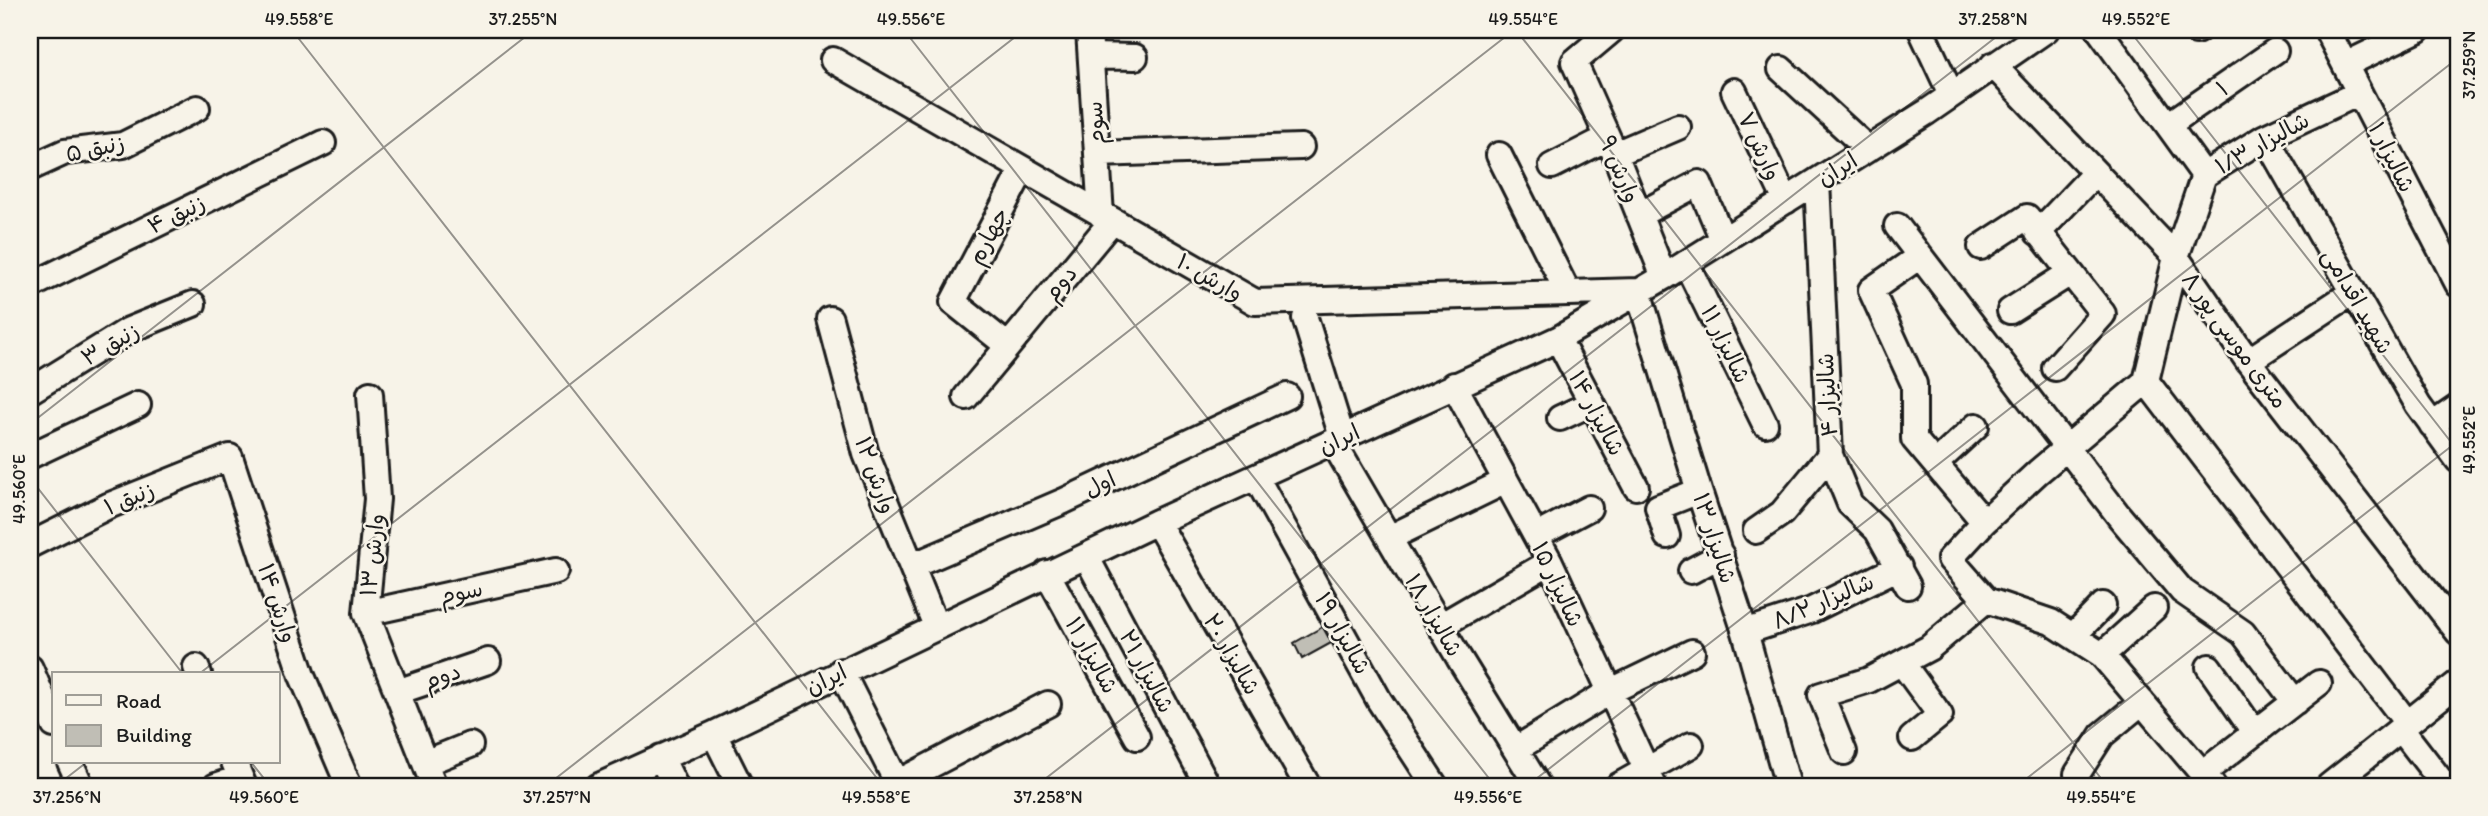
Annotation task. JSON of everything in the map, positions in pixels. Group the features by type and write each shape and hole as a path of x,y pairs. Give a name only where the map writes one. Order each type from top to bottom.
{"street":[{"name":"وارش ۹","path":"1612,30 1574,62 1664,277"},
{"path":"1921,30 1951,94"},
{"name":"ایران","path":"599,786 714,734 1047,573 1558,339 1786,201 2046,30"},
{"path":"2099,30 2204,175"},
{"name":"شاليزار ۱","path":"2327,30 2458,284"},
{"path":"2345,65 2417,30"},
{"name":"سوم","path":"1089,31 1097,154 1106,218"},
{"name":"۱","path":"2168,125 2275,51"},
{"path":"1091,57 1135,57"},
{"name":"وارش ۱۰","path":"833,60 1255,302 1638,291"},
{"name":"۸ متری موسی پور","path":"1993,65 2176,257 2248,361 2454,618"},
{"path":"1782,69 1868,149"},
{"name":"وارش ۷","path":"1734,92 1786,201"},
{"name":"شالیزار ۱/۳","path":"2146,381 2176,257 2204,175 2266,137 2360,93"},
{"name":"زنبق ۵","path":"30,168 65,152 123,145 197,108"},
{"path":"1552,166 1678,127"},
{"name":"شهید اقدامی","path":"2266,137 2418,405 2458,460"},
{"name":"زنبق ۴","path":"30,286 323,143"},
{"path":"1097,154 1301,147"},
{"path":"1499,155 1567,293"},
{"name":"چهارم","path":"1008,346 953,302 1022,170"},
{"path":"2038,233 2095,173"},
{"name":"شالیزار ۴","path":"1817,181 1830,454 1850,504 1877,530 1904,577"},
{"path":"1639,215 1699,183 1723,240"},
{"path":"1981,247 2027,217 2103,314 2055,368"},
{"name":"دوم","path":"966,397 1106,218"},
{"path":"1897,226 2066,449 2182,591 2243,633 2295,702"},
{"path":"1920,256 1871,290 1914,384 1914,439 1984,522"},
{"name":"شالیزار ۱۱","path":"1686,263 1766,424"},
{"path":"2010,311 2070,273"},
{"name":"شالیزار ۱۳","path":"1638,291 1745,632 1788,786"},
{"path":"2248,361 2353,292"},
{"name":"زنبق ۳","path":"30,391 129,330 193,303"},
{"name":"شالیزار ۱۸","path":"1306,318 1337,440 1440,626 1538,786"},
{"name":"وارش ۱۲","path":"830,320 866,453 936,626"},
{"name":"شالیزار ۱۴","path":"1558,339 1636,487"},
{"path":"2319,683 2255,733 2208,779 2102,655 2052,622 1986,600 1950,559 1984,522 2146,381 2405,727 2445,786"},
{"name":"شالیزار ۱۵","path":"1454,386 1550,562 1650,779"},
{"name":"وارش ۱۳","path":"370,394 377,499 366,613 434,786"},
{"name":"اول","path":"912,566 1064,501 1287,396"},
{"path":"1560,418 1592,404"},
{"path":"30,456 138,405"},
{"path":"2432,425 2458,407"},
{"path":"1935,464 1976,426"},
{"path":"1756,531 1782,513 1830,454"},
{"name":"زنبق ۱","path":"30,545 108,506 230,457"},
{"name":"وارش ۱۴","path":"230,457 302,676 349,786"},
{"name":"شالیزار ۱۹","path":"1256,477 1380,700 1435,786"},
{"path":"1389,538 1506,481"},
{"path":"1667,536 1658,507 1699,491"},
{"path":"1536,536 1589,508"},
{"name":"شالیزار ۲۰","path":"1157,522 1308,786"},
{"path":"1692,571 1720,555"},
{"name":"شالیزار ۲۱","path":"1087,556 1208,786"},
{"path":"1440,626 1550,562"},
{"name":"سوم","path":"366,613 556,571"},
{"name":"شالیزار ۱۱","path":"1047,573 1137,737"},
{"name":"شالیزار ۸/۲","path":"1745,632 1904,577"},
{"path":"1844,752 1821,695 1869,680 1929,648 1986,600"},
{"path":"2073,636 2103,606"},
{"path":"2102,655 2154,608"},
{"path":"1516,749 1609,692 1692,652"},
{"name":"دوم","path":"397,692 488,660"},
{"path":"1902,663 1940,715 1912,738"},
{"path":"2209,667 2255,733"},
{"path":"30,668 52,720"},
{"path":"841,671 898,784 1048,704"},
{"path":"2338,784 2458,682"},
{"path":"2077,774 2102,735 2142,702"},
{"path":"714,734 740,786"},
{"path":"425,763 470,745"},
{"path":"1618,786 1650,779 1691,745"},
{"path":"661,757 675,786"},
{"path":"71,764 81,786"},
{"path":"216,786 239,775"}],"building":[{"path":"1333,621 1342,637 1302,659 1294,643"}]}
